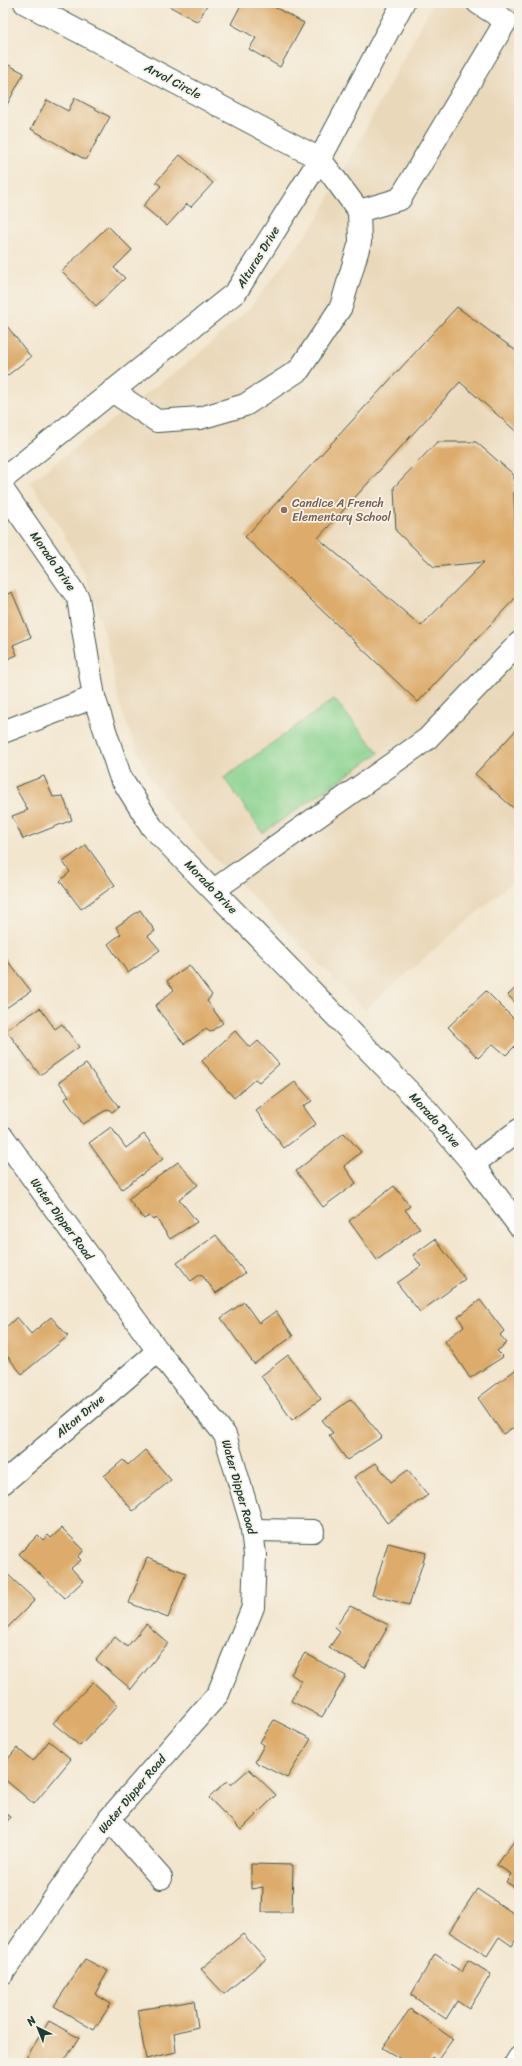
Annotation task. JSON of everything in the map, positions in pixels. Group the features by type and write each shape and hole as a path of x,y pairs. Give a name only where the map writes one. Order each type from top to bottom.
{"street":[{"name":"Arvol Circle","path":"25,3 320,159"},
{"name":"Alturas Drive","path":"3,479 236,292 320,159 403,3"},
{"path":"359,211 400,199 506,21 478,3"},
{"path":"112,391 157,421 200,418 244,405 299,370 341,306 360,242 359,211 320,159"},
{"name":"Morado Drive","path":"3,490 78,598 94,698 120,776 152,827 425,1108 473,1164 519,1226"},
{"path":"214,890 427,739 519,643"},
{"path":"3,732 94,698"},
{"path":"473,1164 519,1130"},
{"name":"Water Dipper Road","path":"3,1137 158,1350 225,1435 253,1530 255,1555 253,1607 218,1694 109,1819 3,1973"},
{"name":"Alton Drive","path":"3,1483 158,1350"},
{"path":"253,1530 313,1531"},
{"path":"109,1819 161,1878"},
{"path":"516,2063 519,2058"}],"shaded area":[{"name":"Candice A French Elementary School","path":"433,3 519,3 519,876 365,1010 217,861 170,808 151,779 138,753 119,703 106,638 85,575 60,527 30,482 195,357 250,308 317,220"}],"green space":[{"path":"334,699 379,753 263,833 224,778"}],"building":[{"path":"170,3 208,3 198,22 169,6"},
{"path":"242,3 267,3 304,23 280,67 249,49 256,38 231,24"},
{"path":"3,62 24,73 3,112"},
{"path":"75,98 110,117 86,160 31,129 47,100 68,111"},
{"path":"180,155 213,183 191,207 187,204 167,226 143,206 161,186 156,182"},
{"path":"108,226 132,250 114,268 125,278 96,306 62,271"},
{"path":"457,307 519,353 519,434 460,382 318,538 421,626 484,562 434,567 396,531 394,487 437,442 476,442 513,474 515,521 519,517 519,594 418,702 245,537"},
{"path":"3,321 31,357 3,379"},
{"path":"12,592 31,637 13,645 17,655 3,661 3,596"},
{"path":"519,727 519,813 475,774"},
{"path":"44,776 53,797 63,796 72,820 23,839 12,816 28,810 15,787"},
{"path":"86,845 115,885 81,909 60,881 70,872 63,862"},
{"path":"140,910 155,931 148,936 160,950 128,973 108,944 121,934 116,927"},
{"path":"3,955 31,991 3,1010"},
{"path":"189,965 212,995 207,1001 223,1023 210,1032 206,1029 184,1044 155,1006 174,990 167,981"},
{"path":"519,985 519,1007 508,995"},
{"path":"486,991 519,1024 519,1042 506,1055 493,1044 478,1058 448,1027"},
{"path":"40,1008 55,1029 62,1024 79,1047 40,1075 6,1030"},
{"path":"235,1031 250,1048 258,1041 279,1064 259,1082 255,1079 234,1098 202,1061"},
{"path":"86,1064 119,1107 112,1112 108,1109 83,1124 65,1099 69,1096 59,1082"},
{"path":"295,1082 312,1101 303,1106 316,1124 284,1148 256,1111"},
{"path":"111,1127 126,1148 144,1134 163,1159 122,1189 89,1143"},
{"path":"344,1133 361,1152 344,1166 356,1183 323,1207 296,1171"},
{"path":"178,1162 198,1185 179,1199 197,1222 170,1239 156,1218 153,1220 149,1216 144,1219 128,1199"},
{"path":"394,1186 410,1206 405,1210 420,1228 377,1260 349,1221"},
{"path":"216,1235 245,1273 216,1293 201,1274 191,1281 177,1263"},
{"path":"435,1239 465,1279 420,1312 397,1283 421,1266 413,1255"},
{"path":"480,1300 504,1331 500,1335 507,1343 497,1351 503,1357 470,1378 445,1341 464,1326 458,1317"},
{"path":"244,1302 259,1323 276,1311 293,1336 254,1364 221,1318"},
{"path":"17,1317 31,1334 51,1317 68,1336 22,1374 3,1351 3,1330"},
{"path":"288,1355 321,1399 292,1420 261,1376"},
{"path":"519,1367 519,1424 503,1434 478,1398"},
{"path":"3,1379 9,1386 3,1392"},
{"path":"351,1399 382,1437 347,1460 329,1435 333,1433 322,1420"},
{"path":"145,1450 171,1480 133,1511 104,1476 123,1460 128,1465"},
{"path":"376,1463 391,1482 408,1470 428,1495 387,1523 354,1477"},
{"path":"62,1528 84,1550 78,1557 81,1560 71,1568 83,1581 65,1598 19,1554 38,1535 43,1540 48,1535 51,1538"},
{"path":"388,1543 426,1553 409,1605 372,1595"},
{"path":"147,1558 186,1573 168,1618 129,1603"},
{"path":"3,1570 35,1600 3,1632"},
{"path":"350,1606 389,1625 365,1668 329,1648 340,1632 335,1628"},
{"path":"146,1624 168,1643 131,1689 96,1660 115,1637 127,1647"},
{"path":"305,1653 346,1676 322,1717 291,1701 301,1681 291,1674"},
{"path":"93,1682 118,1705 80,1746 53,1723"},
{"path":"274,1720 311,1739 287,1778 255,1762 264,1745 260,1742"},
{"path":"49,1741 71,1759 34,1804 3,1778 3,1765 17,1748 33,1761"},
{"path":"249,1769 276,1795 241,1830 209,1798 227,1781 231,1785"},
{"path":"3,1812 10,1817 3,1828"},
{"path":"519,1834 519,1890 506,1882 511,1874 497,1865"},
{"path":"251,1864 293,1865 292,1912 262,1912 263,1887 251,1889"},
{"path":"477,1889 519,1917 519,1934 512,1946 499,1937 487,1956 449,1932"},
{"path":"243,1934 266,1959 224,1994 201,1969"},
{"path":"435,1954 462,1972 468,1960 491,1974 469,2009 457,2001 446,2019 411,1995"},
{"path":"85,1959 108,1971 95,1994 111,2004 94,2030 54,2006"},
{"path":"194,2001 198,2027 174,2033 176,2052 146,2059 137,2010"},
{"path":"410,2009 453,2039 437,2061 432,2057 429,2063 421,2063 418,2061 416,2063 408,2063 382,2048"},
{"path":"49,2021 79,2038 63,2063 23,2063"}],"place":[{"name":"Candice A French Elementary School","path":"284,510"}]}
